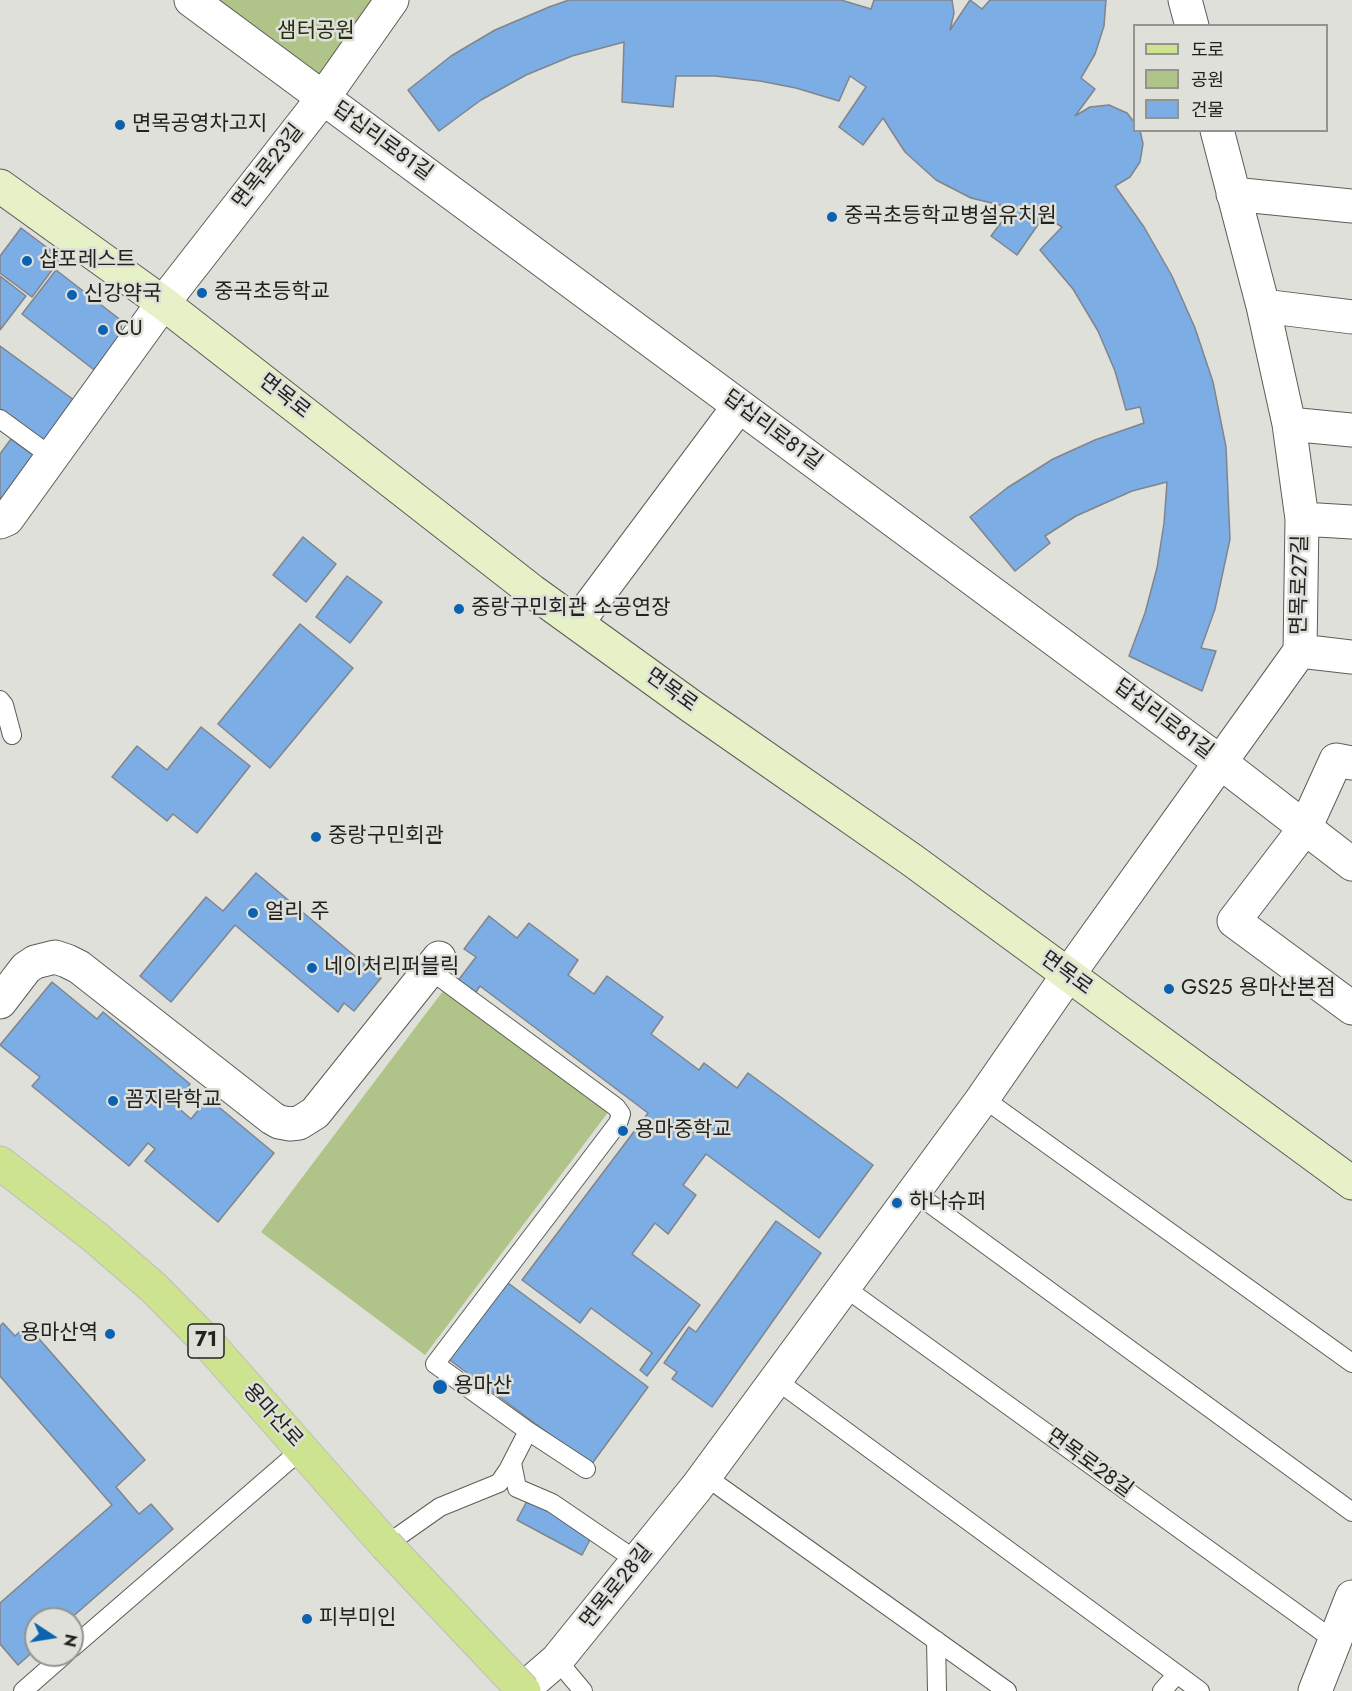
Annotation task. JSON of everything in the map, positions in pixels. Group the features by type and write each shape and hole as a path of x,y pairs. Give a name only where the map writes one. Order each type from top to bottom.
{"main road":[{"name":"용마산로","path":"0,1163 87,1230 154,1288 209,1344 386,1545 523,1691"}],"street":[{"name":"답십리로81길","path":"191,0 1220,762 1352,864"},
{"name":"면목로23길","path":"0,522 8,519 163,303 323,98 392,0"},
{"path":"1185,0 1191,24"},
{"name":"면목로27길","path":"1068,975 1300,651 1302,519 1289,424 1263,306 1218,132"},
{"name":"면목로","path":"0,186 163,303 523,584 691,706 912,860 1352,1183"},
{"path":"1233,194 1352,206"},
{"path":"1263,306 1352,316"},
{"path":"577,623 739,406"},
{"path":"1289,424 1352,430"},
{"path":"1302,519 1352,522"},
{"path":"1300,651 1352,657"},
{"path":"1352,763 1336,760 1305,828 1234,921 1352,1008"},
{"path":"0,1002 26,968 35,962 55,957 67,961 79,967 272,1118 290,1124 299,1123 315,1113 435,964"},
{"name":"면목로28길","path":"523,1691 558,1660 705,1476 983,1098 1068,975"},
{"path":"1315,1691 1352,1597"}],"lane":[{"path":"0,419 52,457"},
{"path":"0,700 4,705 12,735"},
{"path":"435,964 616,1107 621,1114 618,1123 435,1364 528,1431 586,1469"},
{"path":"983,1098 1352,1363"},
{"path":"914,1192 1352,1512"},
{"name":"면목로28길","path":"844,1287 1335,1641"},
{"path":"776,1380 1200,1691"},
{"path":"386,1545 440,1507 499,1483 528,1431"},
{"path":"84,1638 302,1449"},
{"path":"512,1463 517,1488 552,1503 637,1561"},
{"path":"705,1476 1007,1691"},
{"path":"936,1640 937,1691"},
{"path":"558,1660 583,1691"},
{"path":"23,1691 50,1667"},
{"path":"1162,1691 1177,1674"}],"green space":[{"name":"샘터공원","path":"220,0 376,0 324,77"},
{"path":"446,987 609,1111 425,1355 261,1232"}],"building":[{"path":"569,0 841,0 871,9 874,0 952,0 954,13 950,30 970,0 982,9 990,0 1106,0 1104,26 1095,54 1081,78 1095,89 1075,116 1090,107 1109,105 1127,113 1133,121 1133,132 1140,132 1143,144 1140,162 1130,177 1115,186 1144,227 1172,276 1195,328 1213,382 1226,447 1230,539 1215,609 1201,648 1216,651 1202,691 1129,656 1145,613 1157,568 1167,482 1132,491 1076,516 1045,536 1050,543 1015,571 970,517 1007,488 1053,459 1095,440 1144,423 1140,407 1126,410 1115,371 1098,331 1073,289 1040,250 1062,227 1044,216 1017,255 991,236 1012,208 971,198 936,180 905,152 883,118 863,145 839,127 866,87 850,76 839,101 796,88 760,81 715,76 676,76 673,107 622,102 624,42 572,56 526,75 481,100 439,131 408,90 451,56 495,30"},
{"path":"21,228 61,258 32,297 0,273 0,256"},
{"path":"56,270 122,321 118,354 102,376 22,314"},
{"path":"0,276 26,296 0,330"},
{"path":"0,346 74,400 44,441 0,409"},
{"path":"11,439 37,458 4,502 0,499 0,454"},
{"path":"303,537 336,564 306,602 273,575"},
{"path":"347,576 382,602 350,643 316,617"},
{"path":"300,624 353,668 270,768 218,724"},
{"path":"201,727 250,766 197,833 173,814 167,821 112,777 137,746 167,770"},
{"path":"256,873 381,978 354,1011 344,1003 338,1012 235,925 171,1002 140,976 206,897 223,911"},
{"path":"489,916 517,938 529,923 578,960 568,975 594,994 607,976 663,1017 651,1034 699,1070 704,1063 737,1088 748,1073 873,1165 819,1238 706,1154 683,1185 696,1195 668,1234 655,1223 632,1254 700,1305 647,1376 640,1370 652,1353 591,1308 580,1323 522,1280 648,1113 480,986 474,995 457,982 476,957 464,949"},
{"name":"꼼지락학교","path":"52,982 97,1019 103,1012 190,1084 174,1104 191,1119 208,1098 274,1153 218,1222 145,1161 155,1149 148,1143 129,1166 32,1086 40,1077 0,1045"},
{"path":"776,1221 821,1253 712,1407 672,1379 677,1372 664,1363 689,1327 696,1332"},
{"path":"504,1280 648,1387 591,1465 447,1358"},
{"path":"3,1323 15,1336 27,1325 145,1460 116,1487 139,1514 151,1504 173,1529 84,1607 24,1607 24,1660 18,1665 0,1644 0,1603 112,1505 0,1376 0,1326"},
{"path":"528,1499 593,1534 582,1555 517,1520"}],"place":[{"name":"면목공영차고지","path":"120,125"},
{"name":"중곡초등학교병설유치원","path":"832,217"},
{"name":"샵포레스트","path":"27,261"},
{"name":"중곡초등학교","path":"202,293"},
{"name":"신강약국","path":"72,295"},
{"name":"CU","path":"103,330"},
{"name":"중랑구민회관 소공연장","path":"459,609"},
{"name":"중랑구민회관","path":"316,837"},
{"name":"얼리 주","path":"253,913"},
{"name":"네이처리퍼블릭","path":"312,968"},
{"name":"GS25 용마산본점","path":"1169,989"},
{"name":"꼼지락학교","path":"113,1101"},
{"name":"용마중학교","path":"623,1131"},
{"name":"하나슈퍼","path":"897,1203"},
{"name":"용마산역","path":"110,1334"},
{"name":"용마산","path":"440,1387"},
{"name":"피부미인","path":"307,1619"}]}
